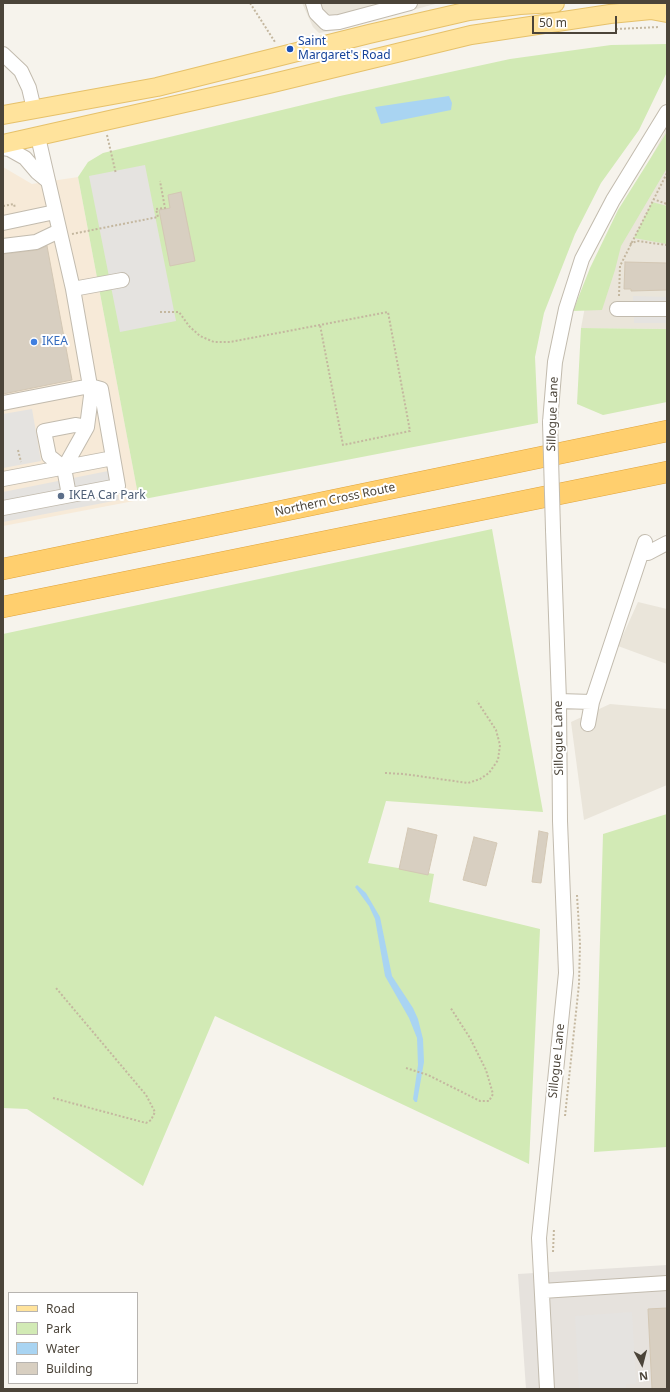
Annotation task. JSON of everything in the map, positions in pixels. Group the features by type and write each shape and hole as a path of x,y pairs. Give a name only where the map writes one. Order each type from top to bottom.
{"highway":[{"name":"Northern Cross Route","path":"3,569 667,431"},
{"path":"3,608 667,472"}],"main road":[{"path":"3,115 157,87 369,34 478,10 555,3"},
{"path":"622,3 659,12"},
{"path":"478,10 482,34"},
{"path":"3,144 482,34 610,14 659,12"},
{"path":"34,109 38,137"}],"street":[{"path":"313,3 316,13 326,23 339,22 410,3"},
{"path":"3,54 21,71 29,88 34,109"},
{"name":"Sillogue Lane","path":"547,1389 539,1238 566,973 560,817 559,702 550,422 555,362 566,309 582,259 613,200 667,112"},
{"path":"38,137 73,289 91,396 87,427 64,468 69,495"},
{"path":"3,148 9,149 25,158 37,172 48,181"},
{"path":"3,223 55,212"},
{"path":"3,246 36,242 60,233"},
{"path":"73,289 122,280"},
{"path":"617,309 667,310"},
{"path":"3,403 90,386 101,389 118,486 3,508"},
{"path":"64,468 49,456 44,432 75,425 87,427"},
{"path":"3,479 113,458"},
{"path":"588,724 592,702 643,548 648,553 667,543"},
{"path":"559,702 592,702"},
{"path":"542,1292 667,1283"}],"path":[{"path":"250,3 284,55"},
{"path":"107,135 116,174"},
{"path":"617,309 620,266 667,173"},
{"path":"60,233 158,218 156,209 165,208 160,181"},
{"path":"653,199 667,204"},
{"path":"630,245 637,241 667,245"},
{"path":"160,312 179,312 188,326 200,336 214,342 230,342 388,312 410,432 343,445 320,325"},
{"path":"385,773 404,774 468,783 480,779 489,773 498,760 500,745 496,730 476,701"},
{"path":"565,1118 580,977 576,889"},
{"path":"52,1098 146,1123 152,1120 155,1112 146,1095 56,988"},
{"path":"406,1068 428,1075 480,1101 489,1101 493,1094 486,1070 470,1038 450,1007"},
{"path":"554,1226 554,1254"}],"shaded area":[{"path":"302,3 439,3 337,30 319,33 313,27"},
{"path":"667,128 667,329 581,328 591,275 621,213"},
{"path":"145,165 176,321 120,332 89,176"},
{"path":"3,167 32,184 78,177 139,500 3,526"},
{"path":"633,296 667,297 667,305 633,304"},
{"path":"634,314 667,315 667,323 634,323"},
{"path":"32,409 41,461 3,468 3,414"},
{"name":"IKEA Car Park","path":"113,470 119,500 3,522 3,492"},
{"path":"638,602 667,609 667,664 618,646"},
{"path":"610,704 667,709 667,785 584,820 571,722"},
{"path":"667,1265 667,1389 526,1389 518,1274"},
{"path":"632,1312 636,1384 626,1384 626,1389 579,1389 575,1316"}],"green space":[{"path":"667,44 667,72 639,130 601,183 575,234 544,313 535,357 538,423 139,500 78,177 88,162 103,153 340,96 510,59 611,45"},
{"path":"667,132 667,168 621,246 602,310 573,311 590,268 618,210"},
{"path":"652,202 667,206 667,244 634,238"},
{"path":"581,328 667,329 667,402 603,415 577,404"},
{"path":"492,529 543,812 386,801 368,863 434,874 429,902 540,929 529,1164 215,1016 143,1186 27,1109 3,1108 3,634"},
{"path":"667,814 667,1147 594,1152 603,834"}],"water":[{"path":"449,96 452,103 451,110 381,124 375,107"},
{"path":"357,885 366,893 380,917 392,976 413,1008 418,1019 423,1039 424,1062 417,1102 413,1099 418,1065 417,1038 409,1018 385,976 375,919 369,906 355,887"}],"building":[{"path":"181,192 195,261 170,266 159,210 170,208 168,195"},
{"name":"IKEA","path":"47,246 72,380 3,394 3,254 37,250"},
{"path":"625,262 667,263 667,290 631,291 631,289 624,289"},
{"path":"408,828 437,835 428,875 399,869"},
{"path":"539,831 548,833 541,883 532,882"},
{"path":"474,837 497,843 486,886 463,880"},
{"path":"667,1308 667,1389 652,1389 648,1309"}],"place":[{"name":"Saint Margaret's Road","path":"290,49"},
{"name":"IKEA","path":"34,342"},
{"name":"IKEA Car Park","path":"61,496"}]}
